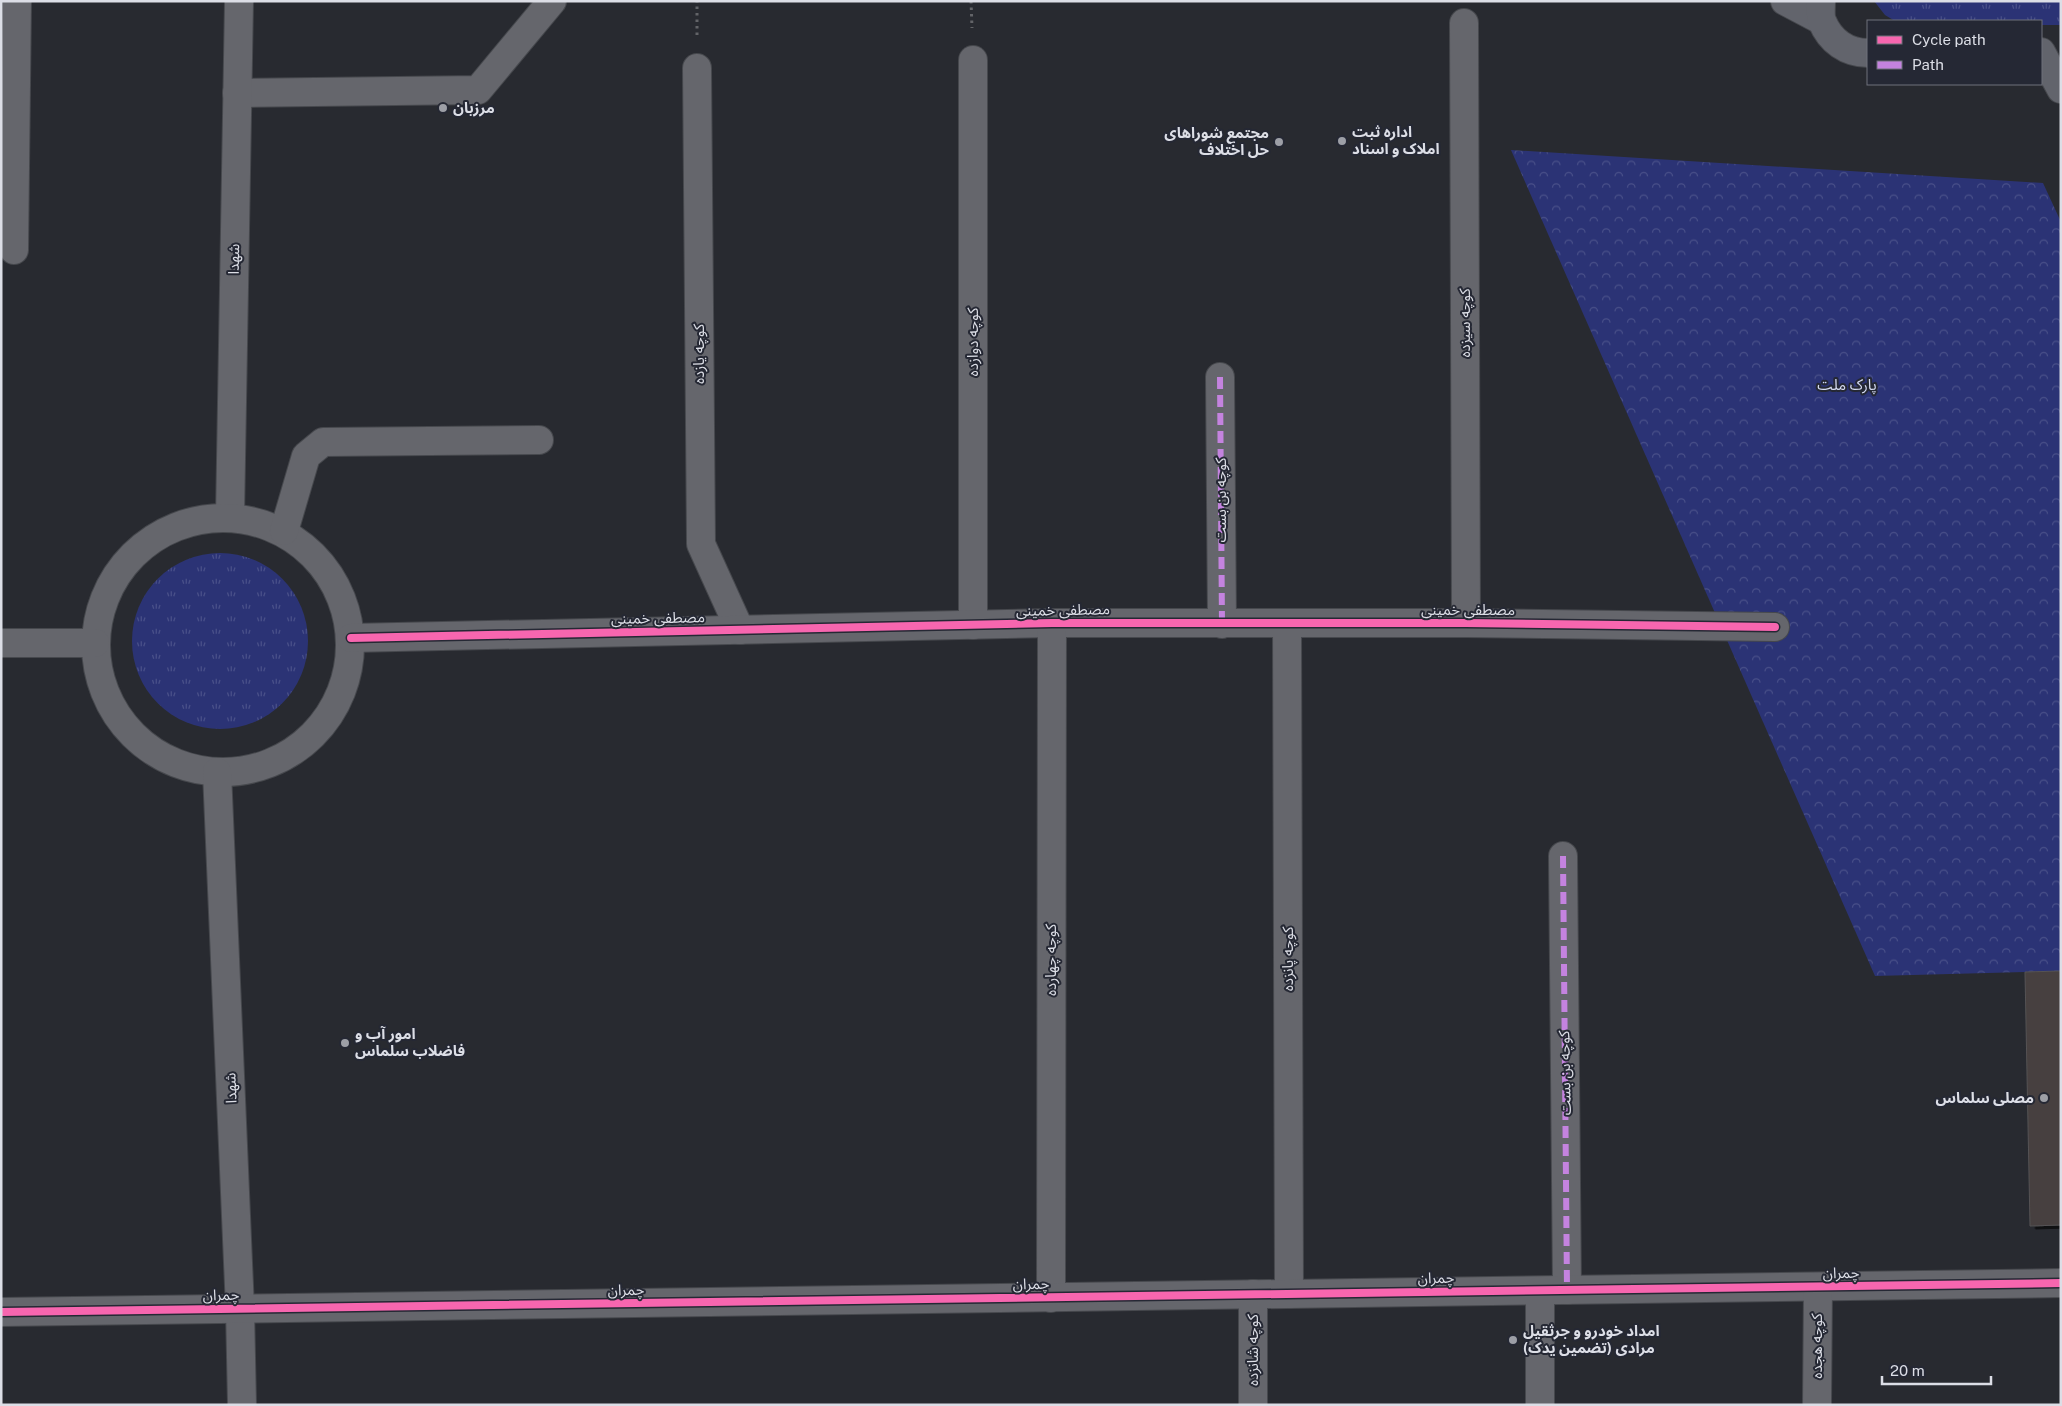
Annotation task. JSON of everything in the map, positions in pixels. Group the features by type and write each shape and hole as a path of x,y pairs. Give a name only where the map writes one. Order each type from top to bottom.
{"main road":[{"path":"1785,1 1821,11 1838,44 1858,53 1867,53"},
{"path":"2042,51 2061,49"},
{"path":"2042,53 2061,89"}],"street":[{"path":"14,250 17,1"},
{"name":"شهدا","path":"230,518 239,1"},
{"path":"237,93 478,90 552,1"},
{"name":"کوچه سیزده","path":"1464,23 1466,623"},
{"name":"کوچه دوازده","path":"973,60 973,625"},
{"name":"کوچه یازده","path":"697,68 701,544 740,630"},
{"name":"کوچه بن بست","path":"1220,377 1222,624"},
{"path":"284,531 306,456 323,442 539,440"},
{"path":"242,517 284,531 318,558 342,595 351,638 347,679 330,716 302,746 267,766 226,773 186,768 149,749 120,720 101,684 95,643 103,600 125,562 158,534 199,518 242,517"},
{"name":"مصطفی خمینی","path":"351,638 1052,623 1466,623 1775,627"},
{"name":"کوچه چهارده","path":"1051,1298 1052,623"},
{"name":"کوچه پانزده","path":"1287,624 1289,1294"},
{"path":"1,643 95,643"},
{"name":"شهدا","path":"217,772 240,1309 242,1405"},
{"name":"کوچه بن بست","path":"1563,856 1567,1290"},
{"name":"چمران","path":"1,1312 2061,1283"},
{"name":"کوچه هجده","path":"1817,1405 1818,1287"},
{"path":"1540,1291 1540,1405"},
{"name":"کوچه شانزده","path":"1253,1294 1253,1405"}],"green space":[{"path":"1874,1 2061,1 2061,25 2042,25 2042,20 1893,20 1885,15"},
{"name":"پارک ملت","path":"1511,150 2043,183 2061,222 2061,971 1875,976"},
{"path":"220,553 254,560 276,573 288,585 301,607 308,641 301,675 288,697 276,709 254,722 220,729 186,722 164,709 152,697 139,675 132,641 139,607 152,585 164,573 186,560"}],"building":[{"name":"مصلی سلماس","path":"2061,971 2061,1225 2030,1226 2025,972"}],"marked path":[{"path":"1220,377 1222,624"},
{"path":"1563,856 1567,1290"}],"cycle path":[{"path":"351,638 1052,623 1466,623 1775,627"},
{"path":"1,1312 2061,1283"}],"place":[{"name":"مرزبان","path":"443,108"},
{"name":"اداره ثبت املاک و اسناد","path":"1342,141"},
{"name":"مجتمع شوراهای حل اختلاف","path":"1279,142"},
{"name":"امور آب و فاضلاب سلماس","path":"345,1043"},
{"name":"مصلی سلماس","path":"2044,1098"},
{"name":"امداد خودرو و جرثقیل مرادی (تضمین یدک)","path":"1513,1340"}]}
